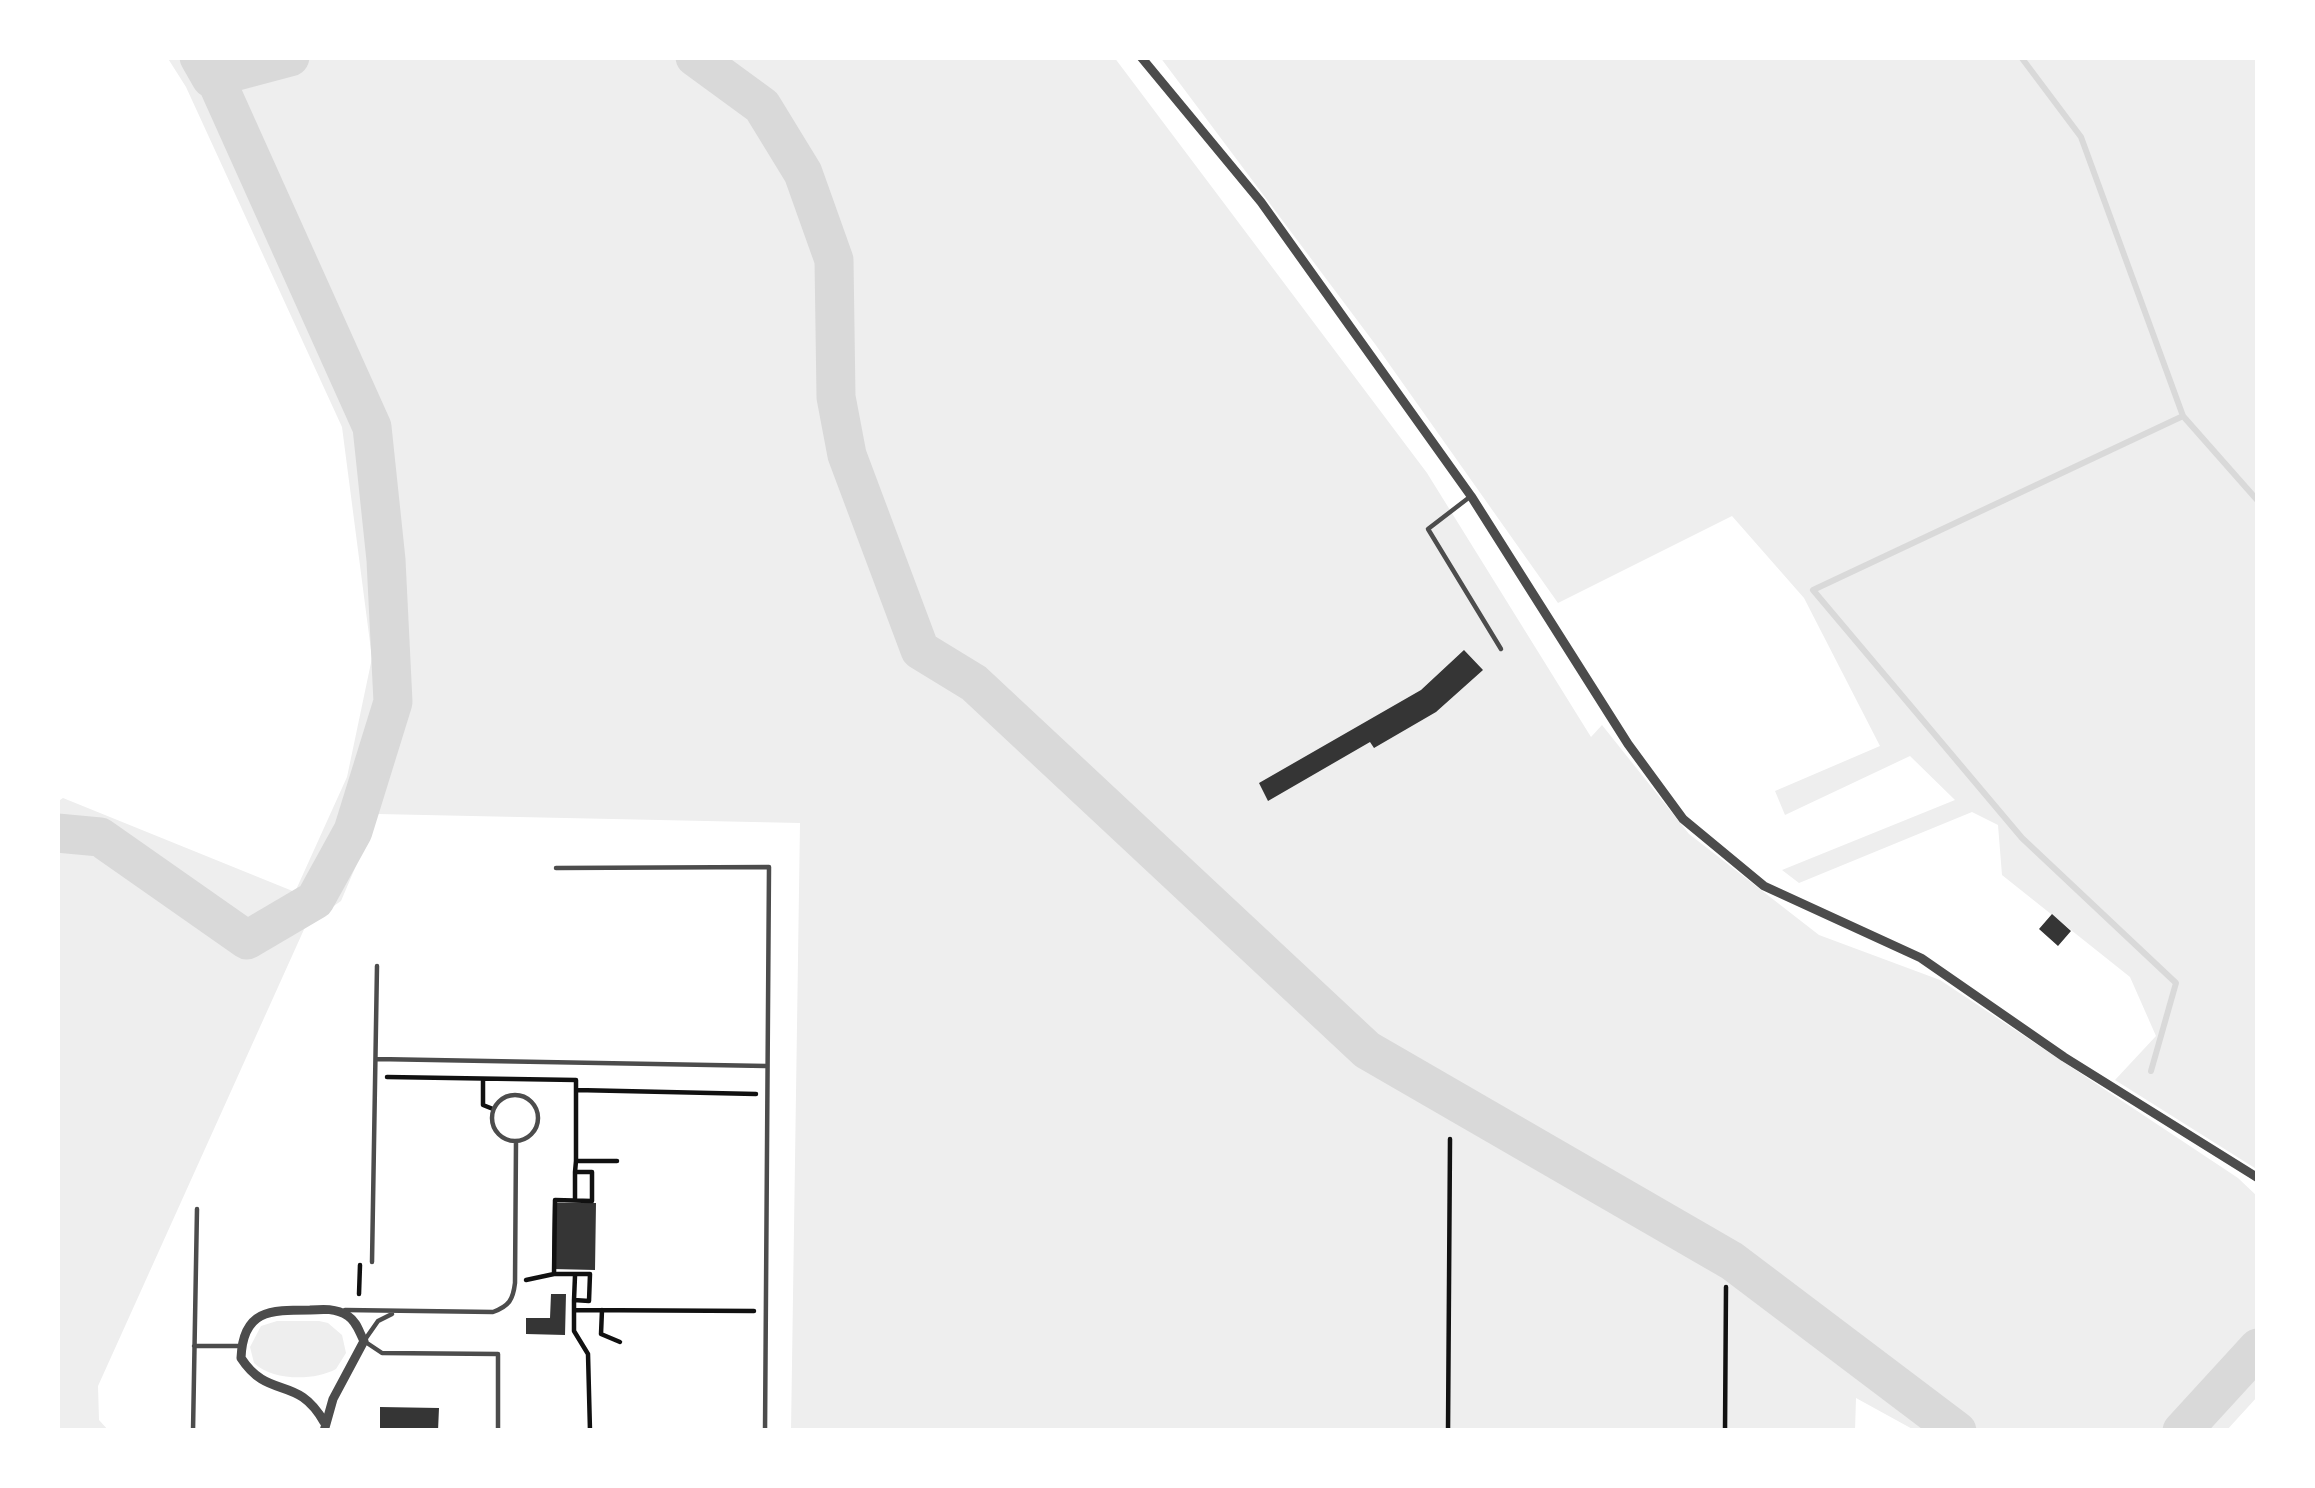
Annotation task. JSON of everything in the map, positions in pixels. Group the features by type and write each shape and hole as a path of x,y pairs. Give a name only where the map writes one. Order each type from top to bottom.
{"street":[{"path":"1141,57 1261,202 1471,496 1628,744 1683,819 1764,886 1921,958 2064,1057 2258,1178"},
{"path":"334,1309 355,1322 364,1341 324,1427 307,1397 265,1384 241,1358 252,1322 270,1310 334,1309"}],"lane":[{"path":"1471,496 1428,529 1501,649"},
{"path":"556,868 769,868 765,1431"},
{"path":"372,1262 377,966"},
{"path":"376,1059 767,1066"},
{"path":"508,1095 523,1096 534,1104 537,1125 529,1136 516,1141 495,1132 493,1109 508,1095"},
{"path":"334,1309 493,1312 506,1307 513,1298 514,1283 516,1141"},
{"path":"193,1431 196,1209"},
{"path":"398,1312 378,1321 364,1341 382,1353 499,1354 498,1431"},
{"path":"194,1346 242,1346"}],"path":[{"path":"375,1077 576,1080 575,1200"},
{"path":"483,1078 483,1105 493,1109"},
{"path":"576,1090 767,1094"},
{"path":"1448,1431 1450,1139"},
{"path":"576,1161 617,1162"},
{"path":"554,1274 555,1200 592,1201 592,1172 575,1172"},
{"path":"514,1283 554,1274 590,1274 589,1300 574,1300"},
{"path":"574,1274 574,1330 588,1354 590,1431"},
{"path":"1725,1431 1726,1287"},
{"path":"574,1310 765,1311"},
{"path":"602,1310 601,1334 620,1342"}],"shaded area":[{"path":"167,57 1114,57 1427,473 1591,737 1602,725 1689,834 1819,935 1940,980 2238,1178 2258,1197 2258,1396 2226,1431 1916,1431 1856,1398 1855,1431 791,1431 800,823 378,814 341,901 306,925 98,1386 99,1420 109,1431 57,1431 57,802 63,798 295,892 347,777 372,658 342,427 186,87"},
{"path":"1160,57 2258,57 2258,1170 2115,1080 2156,1036 2130,977 2002,875 1998,825 1972,812 1799,883 1782,870 1955,800 1910,756 1785,815 1775,791 1880,746 1804,598 1732,516 1558,603 1375,344"},
{"path":"277,1321 319,1321 342,1335 346,1353 336,1369 294,1377 254,1363 250,1347 261,1326"}],"building":[{"path":"1464,650 1483,670 1436,712 1374,748 1370,742 1268,801 1259,783 1421,690"},
{"path":"2052,914 2071,931 2058,946 2039,929"},
{"path":"553,1203 596,1203 595,1270 552,1269"},
{"path":"551,1294 566,1294 565,1335 526,1334 526,1318 550,1318"},
{"path":"380,1407 439,1408 438,1431 380,1431"}],"waterway":[{"path":"57,833 100,837 247,940 315,900 353,831 393,702 386,560 372,427 216,80 199,57"},
{"path":"211,78 290,57"},
{"path":"695,57 762,106 803,173 834,260 836,397 847,455 920,650 974,683 1367,1050 1732,1261 1957,1431"},
{"path":"2021,57 2081,137 2183,416 2258,501"},
{"path":"2151,1071 2176,983 2022,838 1813,590 2183,416"},
{"path":"2182,1431 2258,1348"}]}
